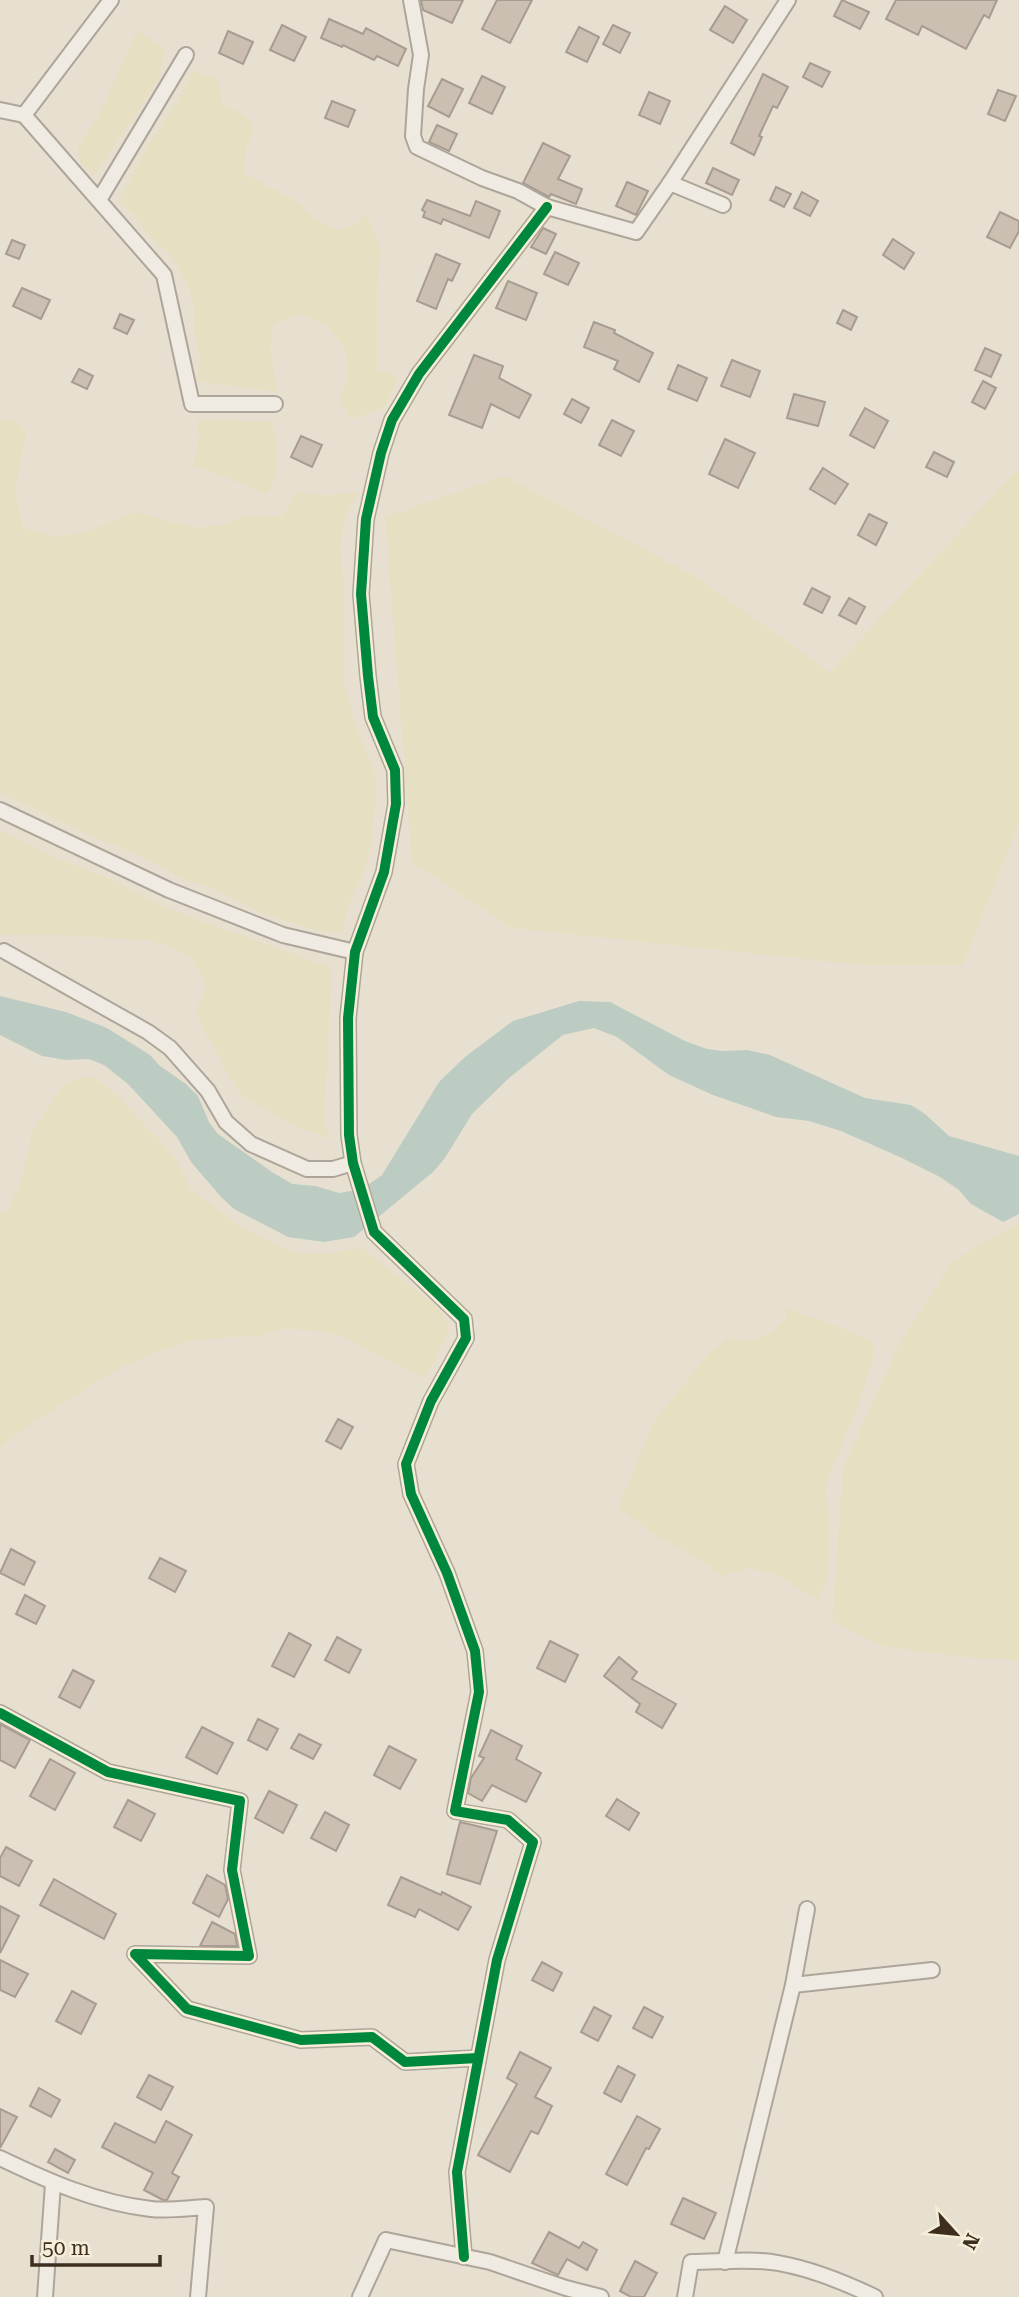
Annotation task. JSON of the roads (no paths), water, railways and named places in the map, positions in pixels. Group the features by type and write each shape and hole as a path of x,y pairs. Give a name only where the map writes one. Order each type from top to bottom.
{"street":[{"path":"24,115 111,0"},
{"path":"411,0 421,55 416,89 414,136 417,148 482,178 519,191 547,207 636,232 788,0"},
{"path":"99,200 186,55"},
{"path":"0,110 24,115 164,275 192,404 275,404"},
{"path":"670,183 723,205"},
{"path":"464,2257 457,2172 497,1960 533,1842 508,1820 455,1811 480,1692 475,1651 447,1573 411,1494 406,1464 431,1401 466,1338 464,1319 374,1232 355,1170 349,1135 348,1018 355,952 384,872 396,804 395,770 373,718 361,594 366,519 381,453 392,420 419,373 547,207"},
{"path":"0,810 182,895 283,935 355,952"},
{"path":"4,951 148,1032 170,1048 208,1091 226,1122 251,1143 307,1169 355,1170"},
{"path":"0,1713 108,1772 240,1801 232,1870 249,1956 135,1954 187,2009 301,2040 372,2037 405,2062 478,2059"},
{"path":"725,2262 793,1985 807,1909"},
{"path":"793,1985 932,1970"},
{"path":"0,2158 53,2184 98,2198 152,2209 206,2207 198,2297"},
{"path":"46,2297 53,2184"},
{"path":"360,2297 386,2240 490,2262 601,2297"},
{"path":"685,2297 691,2262 776,2262 838,2279 875,2297"}]}
